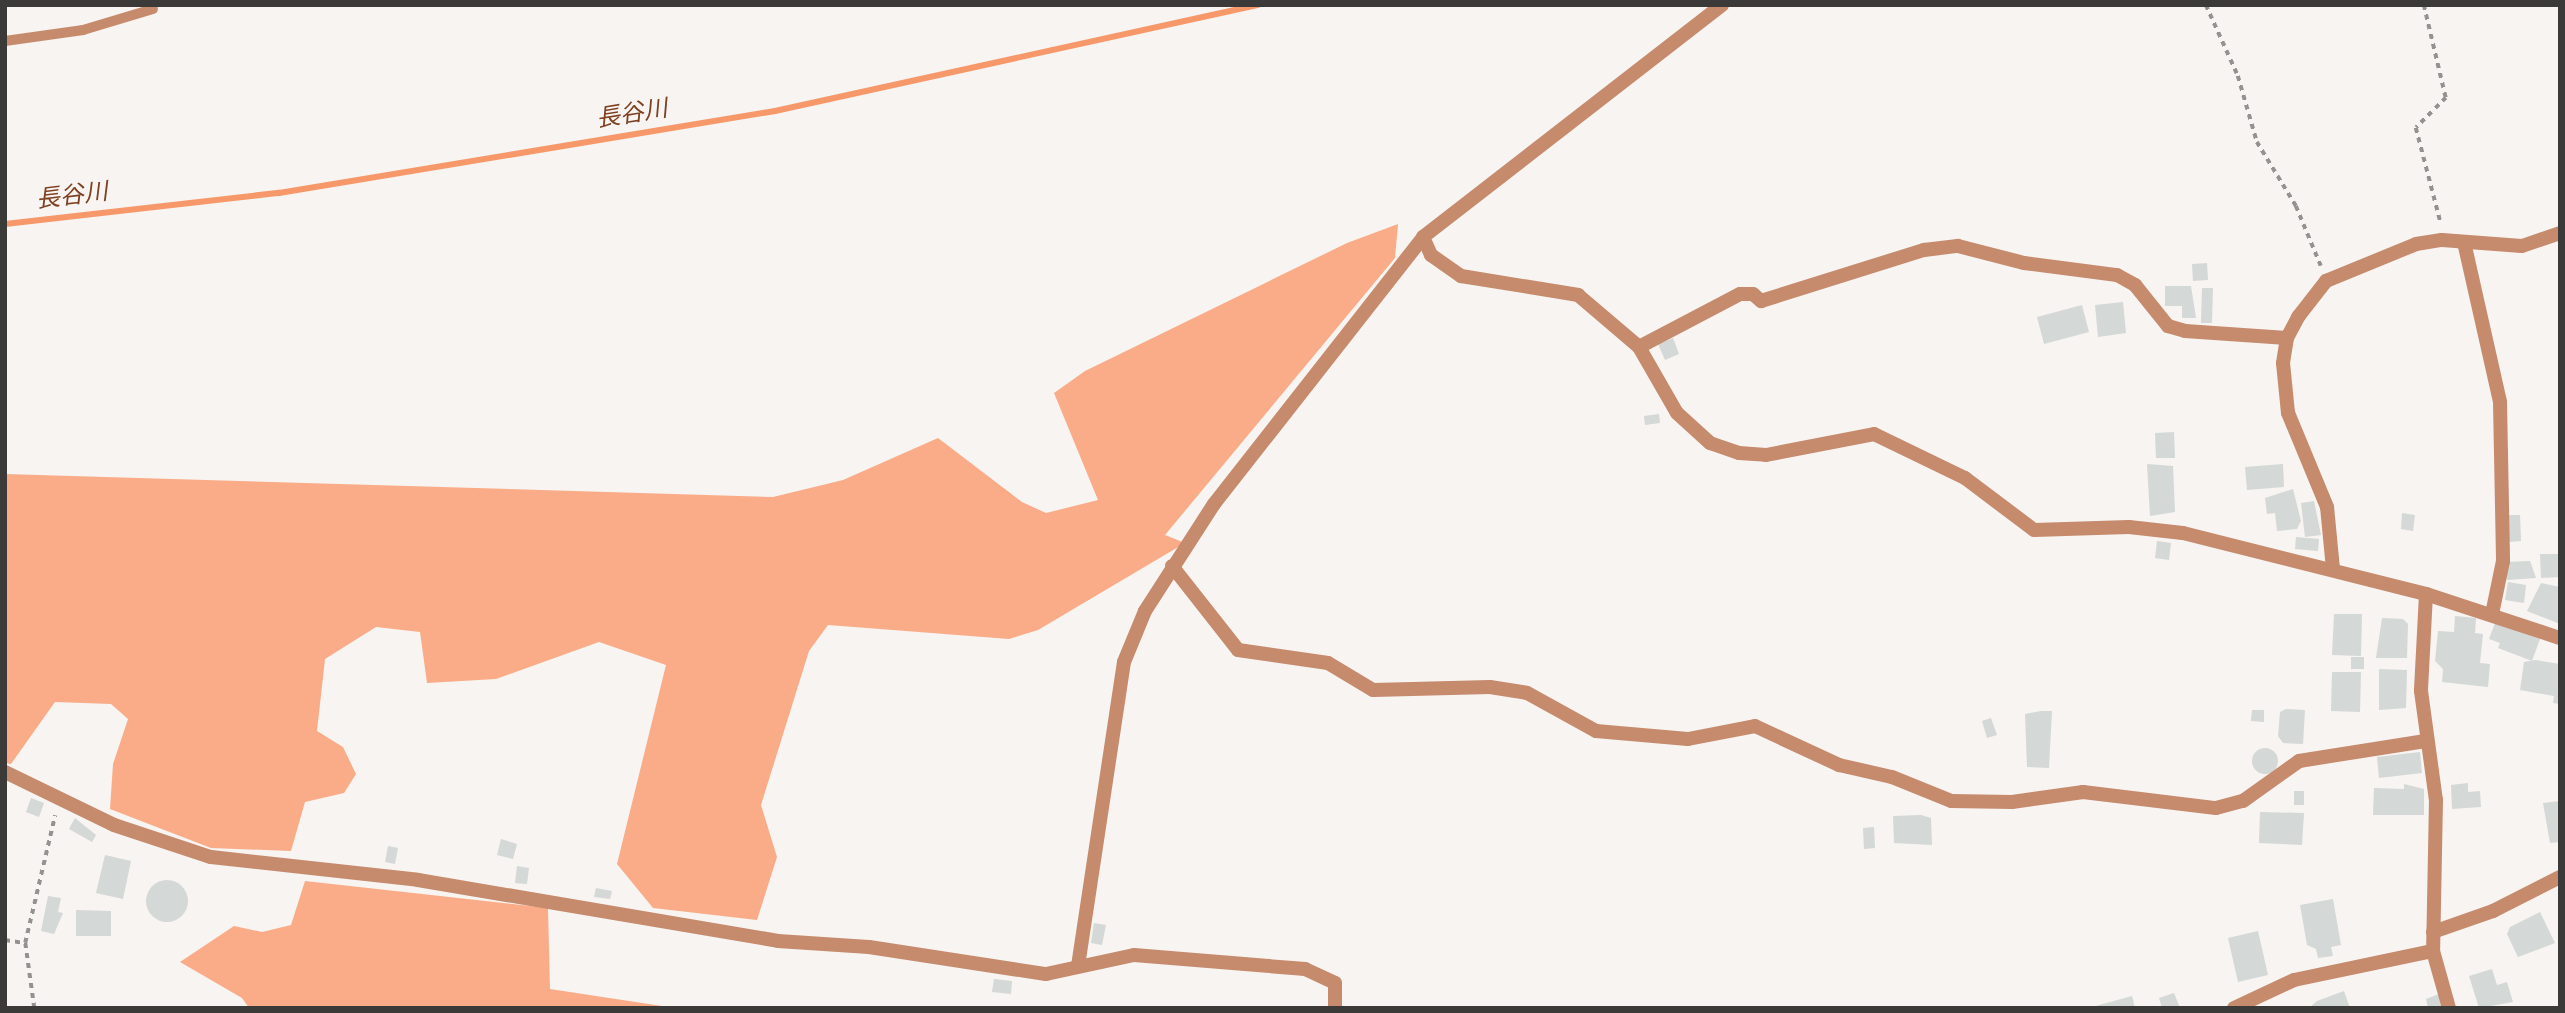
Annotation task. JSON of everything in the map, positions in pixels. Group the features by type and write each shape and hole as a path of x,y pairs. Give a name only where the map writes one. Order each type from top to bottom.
{"street":[{"path":"1078,966 1124,662 1145,611 1214,503 1423,237 1722,5"},
{"path":"2333,569 2328,507 2288,413 2287,338 2326,281 2416,244 2442,240 2522,246 2560,233"},
{"path":"1423,237 1430,255 1461,276 1578,295 1639,347 1678,413 1710,443 1740,453 1766,455 1874,434 1965,478 2034,530 2129,527 2183,533 2426,594 2560,638"},
{"path":"2464,242 2500,402 2503,561 2492,614"},
{"path":"1639,347 1740,294 1754,293 1761,301 1924,250 1958,246 2024,263 2118,275 2135,285 2168,326 2185,331 2287,338"},
{"path":"1172,566 1238,650 1328,663 1373,690 1490,687 1527,693 1596,732 1688,739 1755,726 1861,774 1892,777 1951,801 2012,802 2083,792 2216,808 2244,802 2300,761 2425,741"},
{"path":"2426,594 2421,691 2425,741 2436,800 2433,951 2449,1008"},
{"path":"5,772 114,825 211,857 418,880 778,941 869,947 977,967 1046,974 1134,955 1305,969 1335,983 1335,1008"},
{"path":"2433,932 2493,911 2560,877"},
{"path":"2234,1008 2294,980 2433,951"}],"lane":[{"path":"5,41 83,30 153,9"}],"path":[{"path":"2206,5 2238,76 2257,142 2296,206 2326,281"},
{"path":"2424,5 2446,98 2416,128 2440,206 2442,240"},
{"path":"34,1008 25,943 60,798"},
{"path":"5,940 25,943"}],"shaded area":[{"path":"1398,224 1395,258 1165,535 1185,543 1038,630 1009,639 828,625 809,651 761,805 777,857 757,920 653,908 617,864 666,665 599,642 496,679 427,683 420,632 376,627 325,659 317,731 343,747 356,774 344,793 305,802 291,851 211,848 110,809 113,764 128,719 111,704 55,702 11,764 5,763 5,474 773,497 843,480 938,438 1022,502 1046,513 1098,500 1054,393 1085,371 1347,243"},
{"path":"305,881 548,908 550,989 675,1008 249,1008 242,998 180,962 234,926 262,932 291,925"}],"building":[{"path":"2207,263 2208,280 2193,281 2192,264"},
{"path":"2165,286 2191,286 2196,318 2182,318 2182,306 2165,306"},
{"path":"2202,288 2213,288 2212,323 2201,323"},
{"path":"2123,302 2126,333 2098,337 2095,305"},
{"path":"2082,305 2089,332 2044,344 2037,317"},
{"path":"1673,338 1679,354 1665,360 1658,344"},
{"path":"1659,414 1660,423 1645,425 1644,416"},
{"path":"2174,432 2175,458 2156,458 2155,433"},
{"path":"2147,464 2173,466 2175,512 2150,516"},
{"path":"2283,464 2284,487 2247,490 2245,467"},
{"path":"2293,489 2301,521 2297,529 2277,531 2275,513 2267,514 2265,498"},
{"path":"2314,501 2321,535 2305,537 2301,503"},
{"path":"2402,513 2415,515 2413,531 2401,529"},
{"path":"2508,515 2520,515 2521,541 2509,542"},
{"path":"2296,537 2319,539 2318,551 2295,549"},
{"path":"2157,541 2171,543 2169,560 2155,558"},
{"path":"2540,554 2560,554 2560,577 2541,578"},
{"path":"2530,561 2536,578 2507,580 2506,562"},
{"path":"2508,582 2526,585 2524,603 2505,600"},
{"path":"2541,583 2560,587 2560,624 2527,611"},
{"path":"2334,614 2362,614 2361,656 2332,655"},
{"path":"2455,616 2476,618 2475,633 2483,634 2480,663 2490,664 2488,687 2442,682 2443,669 2435,661 2438,631 2454,632"},
{"path":"2382,618 2403,619 2408,624 2407,658 2376,658"},
{"path":"2495,623 2540,639 2532,661 2498,648 2500,643 2489,639"},
{"path":"2351,657 2364,657 2364,669 2351,669"},
{"path":"2535,660 2560,664 2560,704 2553,703 2554,696 2520,690 2524,662"},
{"path":"2379,669 2407,670 2406,708 2379,710"},
{"path":"2332,672 2361,672 2360,712 2331,711"},
{"path":"2286,709 2305,710 2303,744 2283,743 2278,736 2280,712"},
{"path":"2252,710 2264,710 2264,722 2251,721"},
{"path":"2052,711 2049,768 2027,767 2025,714"},
{"path":"1991,718 1997,735 1987,738 1982,721"},
{"path":"2265,748 2274,752 2278,761 2274,770 2265,774 2256,770 2252,761 2256,752"},
{"path":"2420,752 2422,773 2379,778 2377,757"},
{"path":"2468,783 2468,792 2480,791 2481,807 2452,809 2451,785"},
{"path":"2404,784 2424,789 2424,815 2373,815 2374,788 2404,789"},
{"path":"2294,791 2304,791 2304,805 2294,805"},
{"path":"31,798 44,803 39,817 26,812"},
{"path":"2560,801 2560,842 2550,843 2543,803"},
{"path":"2260,812 2304,813 2302,845 2259,843"},
{"path":"1921,815 1931,818 1932,845 1894,843 1893,816"},
{"path":"75,818 96,835 92,842 69,829"},
{"path":"1874,827 1875,848 1864,849 1863,828"},
{"path":"501,839 517,844 513,859 497,855"},
{"path":"388,846 398,848 395,864 385,862"},
{"path":"105,855 131,861 123,899 96,893"},
{"path":"517,866 529,868 527,884 515,883"},
{"path":"167,880 182,886 188,901 182,916 167,922 152,916 146,901 152,886"},
{"path":"596,888 612,891 610,899 594,897"},
{"path":"48,896 61,898 58,912 63,913 54,934 41,931"},
{"path":"2333,899 2341,945 2331,947 2333,956 2318,958 2316,949 2307,945 2300,905"},
{"path":"76,910 111,911 111,936 76,936"},
{"path":"2540,912 2555,943 2518,957 2507,934 2510,927"},
{"path":"1094,923 1106,925 1102,945 1091,943"},
{"path":"2258,931 2268,975 2238,982 2228,938"},
{"path":"2492,969 2497,985 2507,982 2513,1002 2479,1008 2469,976"},
{"path":"994,979 1012,981 1011,994 992,992"},
{"path":"2344,991 2350,1008 2309,1008 2317,1001"},
{"path":"2174,993 2180,1008 2162,1008 2159,998"},
{"path":"2439,994 2444,1008 2428,1008 2426,999"},
{"path":"2132,996 2135,1008 2092,1008 2092,1007"}],"waterway":[{"name":"長谷川","path":"5,224 279,193 775,111 1259,5"}]}
